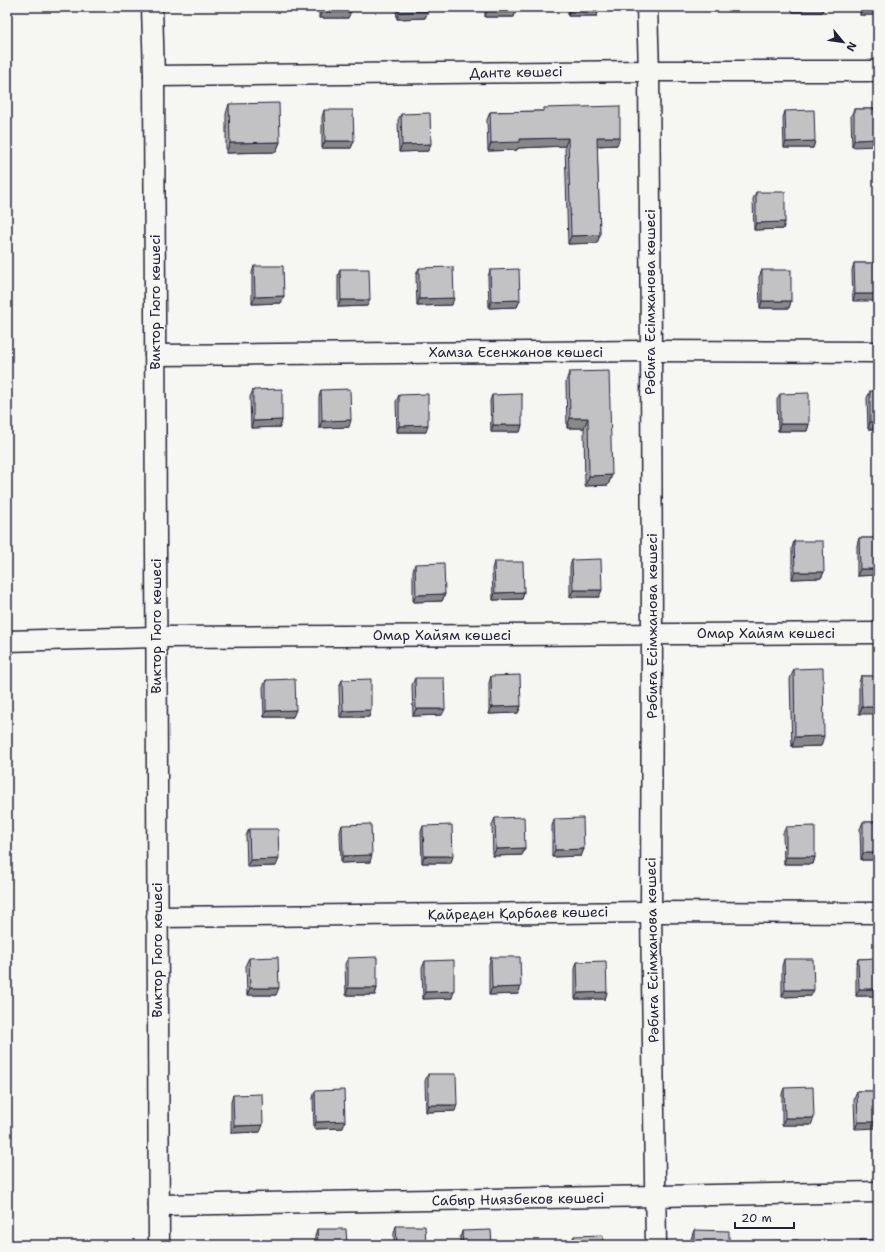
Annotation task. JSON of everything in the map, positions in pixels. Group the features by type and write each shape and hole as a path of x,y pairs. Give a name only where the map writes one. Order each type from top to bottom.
{"street":[{"name":"Виктор Гюго көшесі","path":"152,7 154,76 159,1245"},
{"name":"Рәбиға Есімжанова көшесі","path":"647,7 649,71 651,351 651,912 656,1245"},
{"name":"Данте көшесі","path":"154,76 649,71 878,71"},
{"name":"Хамза Есенжанов көшесі","path":"155,355 651,351 878,352"},
{"name":"Омар Хайям көшесі","path":"7,641 156,637 878,633"},
{"name":"Қайреден Қарбаев көшесі","path":"157,917 651,912 878,913"},
{"name":"Сабыр Ниязбеков көшесі","path":"159,1205 878,1192"}],"building":[{"path":"322,7 351,7 351,11 322,11"},
{"path":"399,7 428,7 428,11 399,12"},
{"path":"487,7 516,7 516,10 487,10"},
{"path":"570,7 599,7 599,9 570,9"},
{"path":"862,7 878,7 878,8 862,9"},
{"path":"279,103 280,142 230,143 229,104"},
{"path":"620,106 620,137 597,137 600,235 571,236 568,138 520,139 520,142 491,143 490,112 544,111 544,108"},
{"path":"854,109 878,109 878,139 854,140"},
{"path":"324,110 353,110 354,141 325,141"},
{"path":"814,110 815,141 786,142 785,111"},
{"path":"430,113 431,144 402,145 401,114"},
{"path":"756,192 785,192 785,222 756,223"},
{"path":"854,263 878,263 878,294 855,294"},
{"path":"254,266 283,266 284,296 255,297"},
{"path":"453,267 454,298 419,299 419,268"},
{"path":"340,269 369,269 370,300 341,300"},
{"path":"519,269 520,300 491,301 490,270"},
{"path":"762,270 791,270 791,301 762,301"},
{"path":"609,371 612,475 589,476 588,418 570,418 569,372"},
{"path":"282,389 282,420 253,421 253,390"},
{"path":"350,389 351,420 322,421 321,390"},
{"path":"870,391 878,391 878,422 870,422"},
{"path":"809,393 809,424 780,424 780,394"},
{"path":"428,394 428,425 399,426 399,395"},
{"path":"522,394 522,425 493,425 492,395"},
{"path":"859,538 878,538 878,569 860,569"},
{"path":"794,541 823,541 824,572 795,572"},
{"path":"601,559 602,590 573,590 572,560"},
{"path":"494,562 523,562 524,592 495,593"},
{"path":"444,563 445,594 416,595 415,564"},
{"path":"823,668 824,736 795,737 794,669"},
{"path":"520,675 521,706 492,707 491,676"},
{"path":"861,676 878,676 878,707 862,707"},
{"path":"415,678 444,678 445,709 416,709"},
{"path":"295,679 296,710 266,711 266,680"},
{"path":"371,679 371,710 343,711 342,680"},
{"path":"524,817 525,848 496,849 495,818"},
{"path":"583,818 584,849 555,850 554,819"},
{"path":"863,822 878,822 878,853 863,853"},
{"path":"371,824 372,855 343,856 342,825"},
{"path":"452,825 453,856 424,856 423,826"},
{"path":"815,826 815,857 786,857 786,827"},
{"path":"249,829 278,829 279,859 250,860"},
{"path":"278,957 279,988 250,988 249,958"},
{"path":"377,957 377,988 348,988 348,958"},
{"path":"491,957 520,957 521,987 492,988"},
{"path":"878,958 878,989 859,989 858,959"},
{"path":"784,959 813,959 814,990 785,990"},
{"path":"454,960 454,991 425,992 425,961"},
{"path":"606,961 607,992 578,993 577,962"},
{"path":"428,1074 456,1074 457,1105 428,1105"},
{"path":"813,1087 814,1118 785,1118 784,1088"},
{"path":"344,1090 345,1121 316,1122 315,1091"},
{"path":"857,1091 878,1091 878,1122 858,1122"},
{"path":"262,1094 263,1125 234,1126 233,1095"},
{"path":"396,1226 425,1226 426,1245 397,1245"},
{"path":"317,1229 346,1229 347,1245 318,1245"},
{"path":"491,1230 492,1245 463,1245 462,1231"},
{"path":"694,1230 729,1231 729,1245 694,1245"},
{"path":"603,1235 603,1245 574,1245 574,1236"},
{"path":"798,1240 798,1245 769,1245 769,1241"},
{"path":"860,1240 878,1240 878,1245 860,1245"}]}
